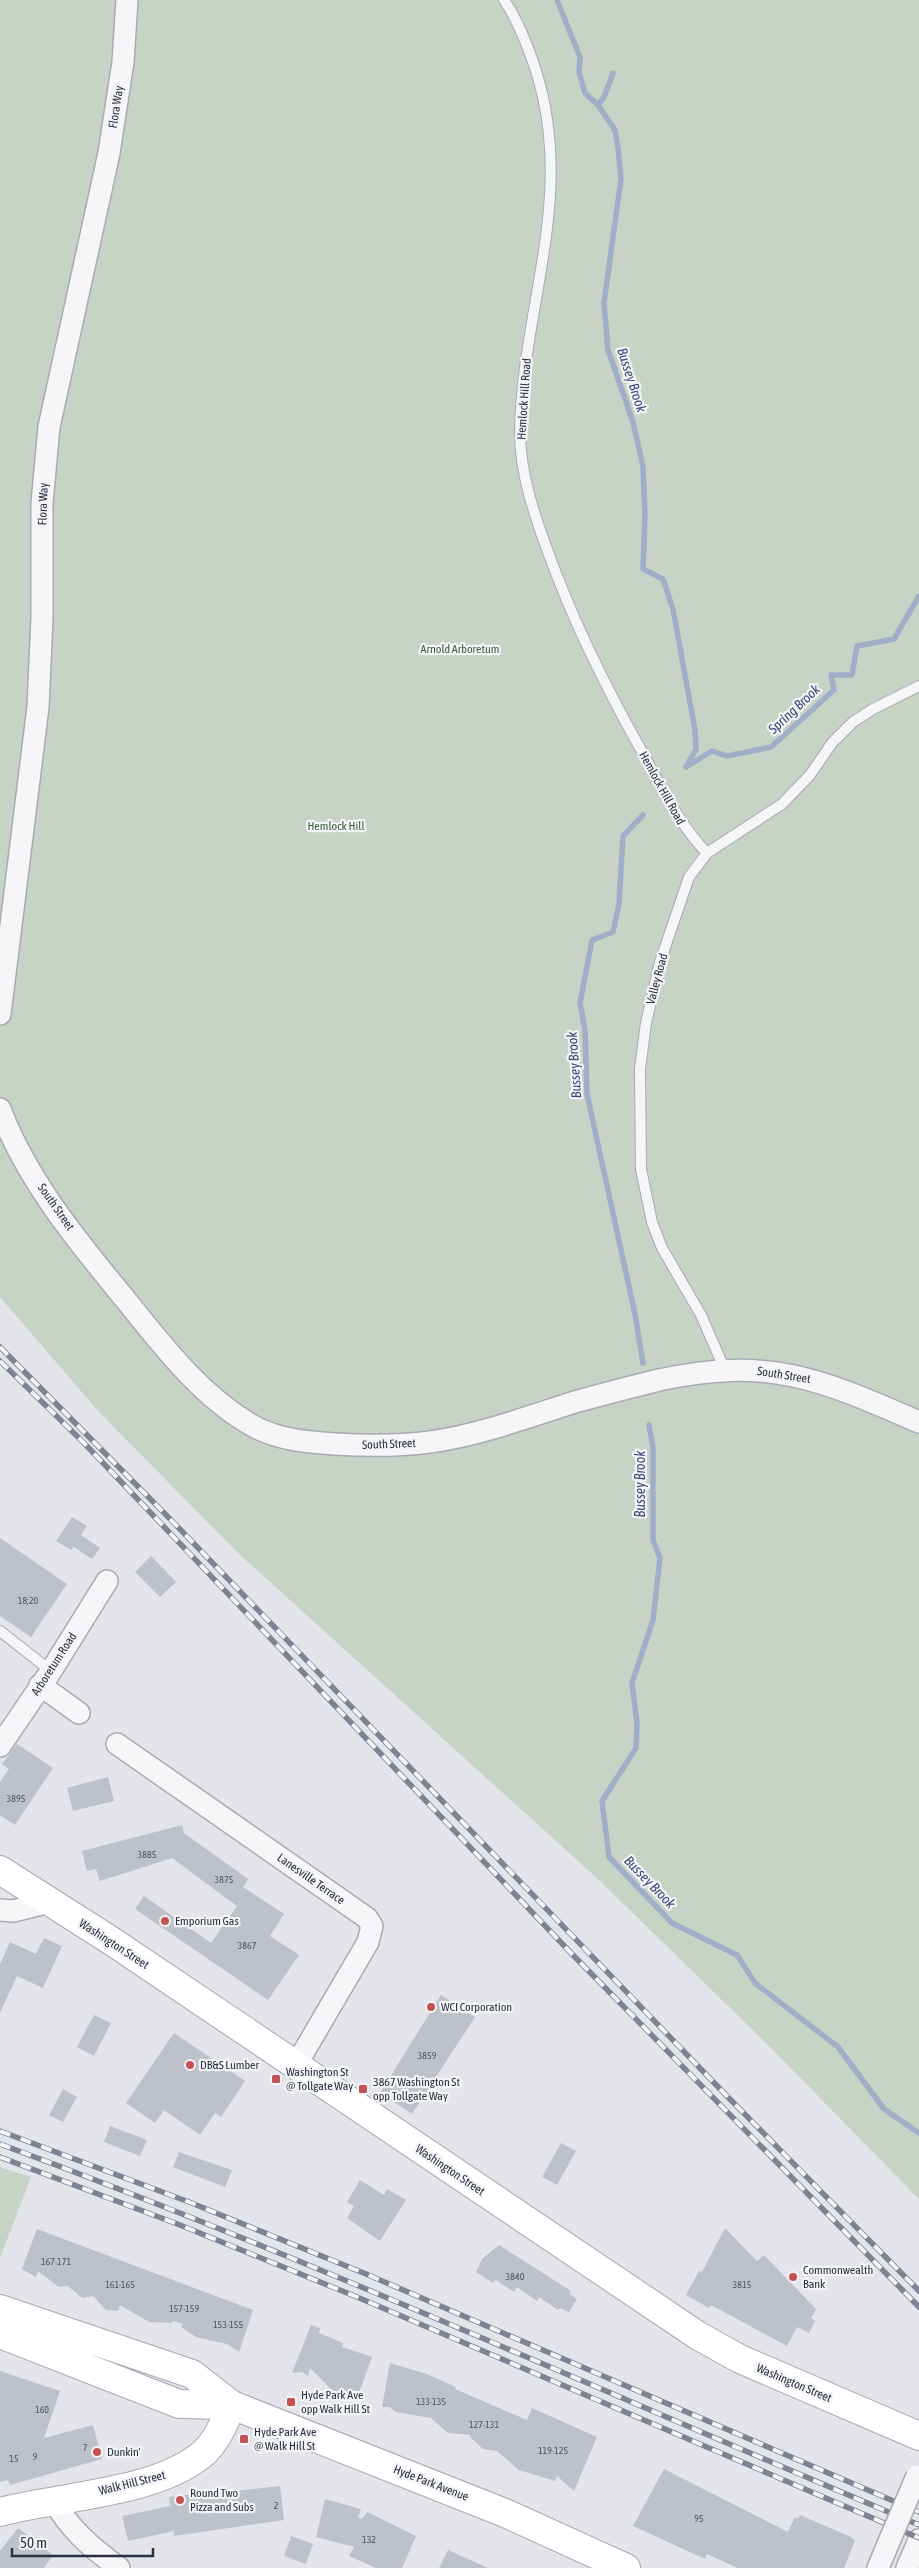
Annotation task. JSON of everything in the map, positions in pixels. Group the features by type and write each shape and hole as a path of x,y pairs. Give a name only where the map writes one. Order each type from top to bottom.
{"main road":[{"name":"Washington Street","path":"0,1870 296,2065 712,2345 746,2362 919,2436"},
{"name":"Hyde Park Avenue","path":"0,2309 192,2374 232,2405 505,2513 626,2568"},
{"name":"Hyde Park Avenue","path":"0,2334 179,2404 232,2405"},
{"name":"Walk Hill Street","path":"0,2512 129,2486 173,2473 201,2455 219,2434 232,2405"}],"street":[{"name":"Flora Way","path":"0,1014 38,707 42,618 42,503 48,437 109,153 123,62 128,0"},
{"name":"South Street","path":"0,1109 19,1152 44,1191 88,1253 167,1350 230,1410 254,1426 283,1438 340,1445 393,1445 431,1442 472,1434 659,1380 688,1373 725,1370 765,1370 819,1380 858,1394 919,1422"},
{"name":"Arboretum Road","path":"0,1746 108,1581"},
{"path":"46,1678 79,1713"},
{"name":"Lanesville Terrace","path":"117,1744 367,1918 372,1926 368,1942 296,2065"},
{"path":"0,1910 13,1911 50,1902"},
{"path":"878,2568 918,2473"},
{"path":"54,2500 64,2519 83,2541 119,2568"},
{"path":"907,2568 917,2544"}],"lane":[{"name":"Hemlock Hill Road","path":"504,0 520,28 532,58 546,110 552,182 549,224 525,367 521,417 522,457 529,495 557,576 595,664 681,824 707,853"},
{"name":"Valley Road","path":"725,1370 701,1315 662,1248 652,1222 641,1169 640,1069 646,1023 660,962 689,877 707,853 782,804 810,775 832,743 853,722 873,708 919,686"},
{"path":"0,1631 46,1678"}],"green space":[{"name":"Arnold Arboretum","path":"0,0 919,0 919,2199 768,2045 598,1879 239,1554 99,1412 0,1297"},
{"path":"0,2167 31,2177 0,2258"}],"building":[{"path":"72,1517 87,1526 81,1535 100,1548 92,1559 74,1547 71,1550 56,1541"},
{"path":"0,1538 67,1584 31,1637 0,1616"},
{"path":"151,1556 176,1582 160,1597 135,1572"},
{"path":"17,1744 53,1768 15,1825 0,1815 0,1782 9,1769 2,1764"},
{"path":"108,1777 114,1801 73,1811 67,1788"},
{"path":"182,1825 184,1833 248,1879 243,1887 284,1914 270,1936 299,1955 268,2000 135,1909 144,1896 211,1943 237,1906 172,1858 100,1881 96,1869 87,1871 82,1851"},
{"path":"44,1938 62,1946 43,1988 17,1976 0,2013 0,1964 10,1942 36,1954"},
{"path":"441,1995 475,2017 412,2114 380,2093"},
{"path":"94,2015 111,2023 94,2056 77,2047"},
{"path":"174,2033 245,2081 221,2117 215,2113 200,2135 164,2110 155,2123 126,2103"},
{"path":"63,2089 77,2097 63,2122 49,2115"},
{"path":"110,2126 147,2140 140,2156 104,2142"},
{"path":"561,2143 576,2151 557,2185 542,2177"},
{"path":"179,2152 232,2170 225,2187 173,2167"},
{"path":"360,2180 384,2195 387,2189 406,2200 380,2241 347,2218 354,2206 347,2202"},
{"path":"725,2228 757,2261 764,2255 816,2309 811,2318 815,2321 809,2333 797,2327 787,2346 711,2305 709,2308 686,2295 699,2271 702,2272"},
{"path":"37,2229 253,2310 239,2352 227,2344 196,2337 181,2327 183,2324 173,2321 172,2323 149,2322 120,2305 118,2311 106,2310 93,2296 82,2298 68,2286 59,2287 38,2271 36,2277 22,2269"},
{"path":"499,2245 571,2291 569,2294 577,2299 569,2312 560,2308 558,2310 539,2297 537,2301 517,2287 514,2292 496,2280 493,2283 476,2272 482,2259"},
{"path":"311,2325 320,2328 319,2333 343,2343 342,2347 372,2357 359,2393 335,2393 310,2368 308,2376 302,2372 292,2373"},
{"path":"390,2363 427,2374 456,2387 455,2389 527,2420 532,2408 597,2437 574,2491 557,2476 555,2481 519,2470 497,2451 483,2449 470,2437 471,2435 448,2433 431,2418 396,2412 389,2407 382,2407"},
{"path":"0,2371 60,2391 44,2438 93,2425 102,2459 10,2485 8,2480 0,2482"},
{"path":"664,2469 788,2532 795,2517 798,2519 800,2515 851,2537 855,2541 844,2568 738,2568 707,2554 705,2559 633,2526"},
{"path":"280,2486 284,2520 174,2536 174,2531 128,2541 122,2516 170,2506 169,2497 234,2489 235,2491"},
{"path":"325,2499 361,2509 358,2517 362,2519 367,2512 416,2536 402,2568 376,2568 349,2556 354,2547 316,2537"},
{"path":"18,2528 53,2555 44,2568 0,2568 0,2551"},
{"path":"291,2536 313,2544 306,2564 284,2556"},
{"path":"448,2550 488,2568 439,2568"}],"waterway":[{"name":"Bussey Brook","path":"557,0 580,57 579,72 585,93 598,105 615,130 621,179 604,303 608,350 633,422 643,466 645,517 643,569 663,579 673,609 695,730 696,749 686,767"},
{"path":"598,105 604,97 613,73"},
{"name":"Spring Brook","path":"686,767 712,751 727,756 771,747 834,690 831,675 852,675 857,646 894,639 919,596"},
{"name":"Bussey Brook","path":"643,815 623,836 619,904 613,932 592,940 580,1003 585,1030 587,1094 635,1314 643,1363"},
{"name":"Bussey Brook","path":"649,1425 653,1448 653,1540 660,1558 653,1620 632,1683 637,1723 636,1748 602,1801 609,1857 672,1923 737,1955 755,1983 838,2047 884,2109 919,2133"}],"railway":[{"path":"0,1347 176,1525 723,2092 919,2291"},
{"path":"0,1361 83,1442 572,1954 919,2307"},
{"path":"0,2131 189,2202 366,2274 919,2512"},
{"path":"0,2144 117,2188 347,2281 919,2525"},
{"path":"0,2157 180,2225 357,2297 919,2538"}],"place":[{"name":"Emporium Gas","path":"165,1921"},
{"name":"WCI Corporation","path":"431,2007"},
{"name":"DB&S Lumber","path":"190,2065"},
{"name":"Washington St @ Tollgate Way","path":"276,2079"},
{"name":"3867 Washington St opp Tollgate Way","path":"363,2089"},
{"name":"Commonwealth Bank","path":"793,2277"},
{"name":"Hyde Park Ave opp Walk Hill St","path":"291,2402"},
{"name":"Hyde Park Ave @ Walk Hill St","path":"244,2439"},
{"name":"Dunkin'","path":"97,2452"},
{"name":"Round Two Pizza and Subs","path":"180,2500"}],"park label":[{"name":"Hemlock Hill","path":"336,826"}]}
